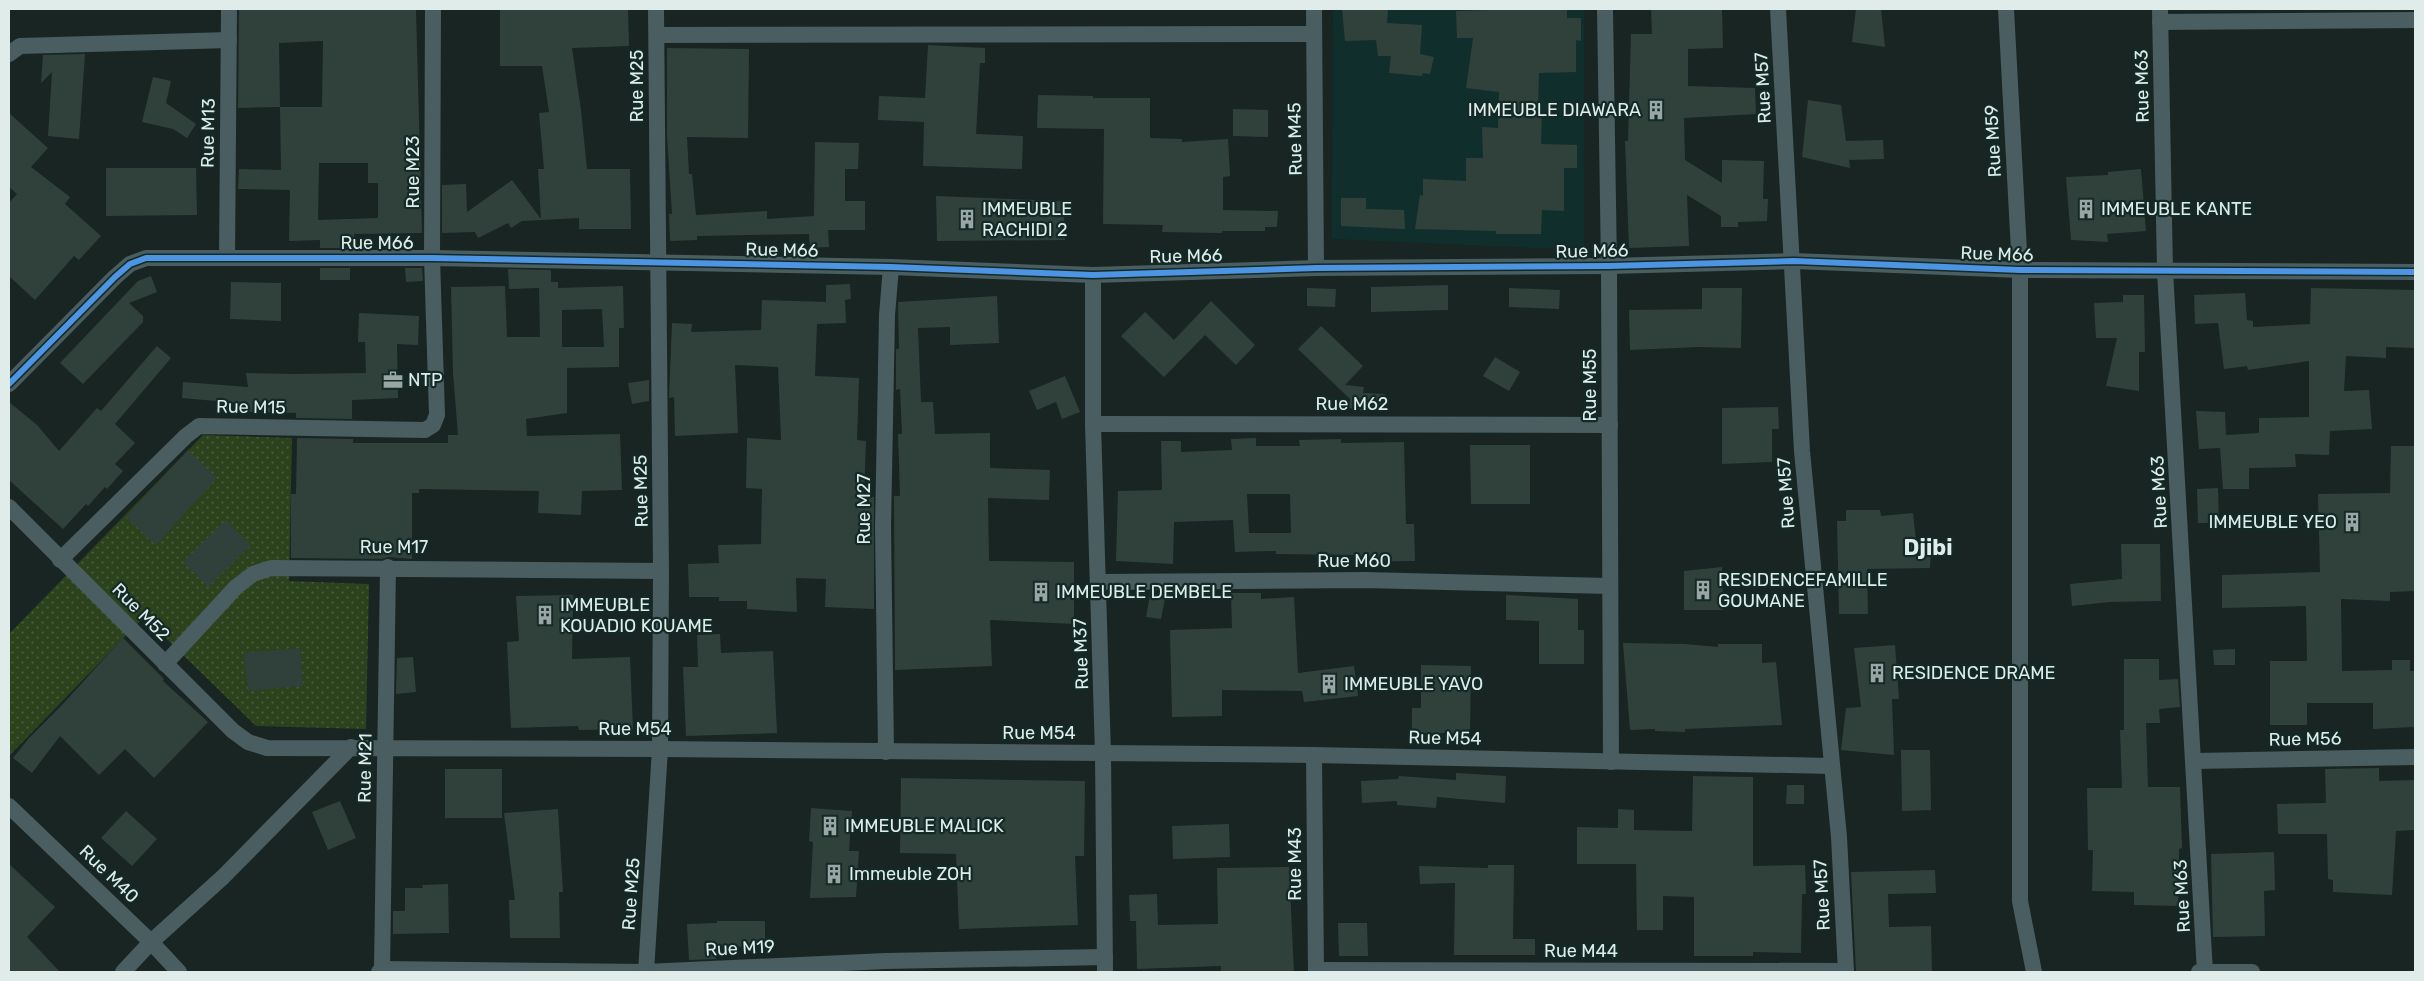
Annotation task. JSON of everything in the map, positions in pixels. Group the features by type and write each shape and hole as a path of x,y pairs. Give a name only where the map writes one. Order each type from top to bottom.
{"street":[{"name":"Rue M13","path":"227,258 229,9"},
{"name":"Rue M23","path":"433,9 432,258 437,416 433,425"},
{"name":"Rue M25","path":"646,972 660,749 661,570 656,9"},
{"name":"Rue M45","path":"1314,9 1316,268"},
{"name":"Rue M55","path":"1604,9 1610,266 1611,762"},
{"name":"Rue M57","path":"1778,9 1794,261 1805,486 1839,837 1846,972"},
{"name":"Rue M59","path":"2006,9 2020,270 2020,901 2034,972"},
{"path":"2160,16 2415,20"},
{"name":"Rue M63","path":"2160,16 2165,271 2206,972"},
{"path":"657,36 1314,34"},
{"path":"9,54 18,46 229,40"},
{"name":"Rue M66","path":"9,384 130,264 146,258 432,258 658,262 891,267 1093,275 1316,268 1610,266 1794,261 2020,270 2415,272"},
{"name":"Rue M27","path":"886,752 883,527 887,315 891,267"},
{"name":"Rue M37","path":"1093,275 1094,424 1104,754 1105,965"},
{"name":"Rue M62","path":"1094,424 1610,425"},
{"name":"Rue M15","path":"60,560 186,436 199,426 425,430 433,425"},
{"name":"Rue M52","path":"9,507 233,731 248,742"},
{"name":"Rue M17","path":"165,664 236,587 253,574 271,568 388,567 661,570"},
{"name":"Rue M21","path":"380,971 388,567"},
{"name":"Rue M60","path":"1099,582 1365,580 1610,586"},
{"name":"Rue M54","path":"248,742 266,748 385,747 1314,755 1831,766"},
{"path":"123,972 151,942 223,877 351,747"},
{"name":"Rue M43","path":"1314,755 1316,971"},
{"name":"Rue M56","path":"2195,761 2415,757"},
{"name":"Rue M40","path":"9,806 151,942 179,972"},
{"name":"Rue M19","path":"380,971 646,972 886,961 1105,965"},
{"name":"Rue M44","path":"1316,971 1846,972"},
{"path":"2199,972 2252,972"}],"shaded area":[{"path":"1333,9 1584,9 1584,250 1332,239"}],"green space":[{"path":"203,435 292,438 289,581 369,584 366,729 256,726 144,617 9,756 9,634"}],"building":[{"path":"239,9 416,9 422,233 354,234 354,237 349,237 349,248 320,248 320,240 289,241 290,190 238,189 239,169 281,170 280,107 238,108","holes":["323,41 322,107 280,107 279,43","319,163 368,163 368,183 378,183 378,218 318,220"]},
{"path":"500,9 628,9 629,46 572,48 587,169 630,169 631,229 579,229 579,218 522,221 511,228 508,223 478,238 475,232 442,233 442,185 466,184 467,212 512,180 541,219 538,169 544,169 539,113 549,112 542,66 500,66"},
{"path":"1342,9 1388,9 1387,23 1422,25 1420,54 1434,57 1430,74 1423,73 1422,76 1389,73 1391,56 1378,56 1376,40 1345,41"},
{"path":"1567,9 1567,18 1581,18 1581,41 1576,40 1576,72 1539,73 1538,113 1542,113 1541,144 1577,145 1577,168 1564,168 1564,211 1542,210 1541,234 1496,234 1496,231 1415,229 1420,195 1423,196 1423,179 1466,181 1466,158 1483,158 1482,127 1498,128 1499,92 1466,88 1473,38 1457,38 1456,11"},
{"path":"1651,9 1722,9 1723,48 1688,49 1688,86 1755,88 1756,114 1684,118 1685,160 1722,183 1722,160 1764,161 1763,199 1768,199 1767,221 1738,222 1738,227 1721,227 1721,216 1687,195 1689,246 1629,248 1625,141 1628,141 1631,34 1652,34"},
{"path":"1856,9 1881,9 1885,47 1852,42"},
{"path":"928,45 985,48 985,63 980,63 976,134 1023,136 1022,169 923,166 924,122 878,120 879,96 925,98"},
{"path":"667,48 749,49 748,138 687,137 689,174 692,174 696,215 767,211 767,219 814,216 815,142 859,143 858,169 845,169 845,201 865,201 865,230 828,230 829,247 810,248 809,234 697,236 697,240 670,241 669,214 672,214 667,136"},
{"path":"85,54 79,139 48,136 52,72 41,83 43,55"},
{"path":"153,77 171,81 166,103 196,124 187,138 173,129 142,122"},
{"path":"1038,95 1093,96 1093,98 1150,98 1150,138 1182,139 1182,142 1228,139 1230,176 1223,177 1223,210 1278,211 1277,227 1265,227 1265,231 1222,231 1222,233 1162,232 1163,225 1103,224 1104,129 1037,128"},
{"path":"1808,100 1841,105 1846,141 1883,140 1884,159 1849,160 1850,168 1802,157"},
{"path":"1233,109 1268,110 1268,137 1233,136"},
{"path":"9,113 48,148 31,167 70,197 65,204 101,236 79,260 74,256 35,300 9,276 9,203 17,194 9,187"},
{"path":"106,168 196,168 197,215 106,216"},
{"path":"2141,169 2146,231 2107,234 2108,242 2071,240 2066,177 2108,175 2108,172"},
{"path":"936,196 1063,201 1065,240 937,241"},
{"path":"1341,198 1366,198 1366,209 1404,210 1405,229 1341,226"},
{"path":"320,268 350,268 350,280 320,280"},
{"path":"405,268 422,268 423,281 406,282"},
{"path":"508,269 551,270 551,282 558,282 558,288 623,286 624,328 619,328 619,367 567,368 567,413 526,419 527,436 620,434 622,490 582,491 581,515 538,513 539,491 419,489 419,493 412,493 412,559 388,557 382,559 291,558 291,494 296,494 297,438 353,439 353,443 448,443 448,435 458,435 453,373 451,287 505,286 507,337 540,337 539,288 509,289","holes":["602,309 604,347 562,347 562,310"]},
{"path":"151,276 157,292 129,303 143,316 143,322 83,384 60,363 138,281"},
{"path":"231,282 281,283 281,321 230,319"},
{"path":"850,284 851,299 845,300 846,323 817,324 815,376 859,378 857,440 866,441 864,497 874,497 874,609 825,607 826,579 796,578 797,612 747,609 747,601 719,601 719,597 689,597 688,564 719,563 718,545 761,544 762,489 746,488 747,438 781,440 778,367 735,365 738,433 675,436 674,397 669,398 672,323 692,324 691,332 761,330 762,300 826,302 826,285"},
{"path":"1448,285 1448,310 1371,312 1371,287"},
{"path":"1307,288 1336,289 1335,307 1307,306"},
{"path":"1509,288 1560,290 1559,309 1509,307"},
{"path":"1702,288 1742,288 1741,348 1698,347 1630,350 1629,310 1702,309"},
{"path":"2311,288 2415,290 2415,348 2386,347 2386,358 2346,356 2344,391 2369,390 2372,429 2330,431 2329,455 2295,454 2296,467 2249,468 2249,489 2223,489 2220,448 2199,449 2196,411 2225,412 2226,435 2259,433 2259,418 2309,417 2309,361 2248,370 2247,366 2224,369 2218,323 2195,324 2194,295 2245,293 2247,320 2253,321 2253,327 2310,324"},
{"path":"2123,295 2144,295 2145,352 2139,352 2139,391 2106,386 2117,338 2096,338 2094,303 2123,302"},
{"path":"997,296 999,343 950,345 950,327 918,328 921,402 933,402 935,434 990,433 990,468 1050,470 1049,500 988,498 989,561 1074,562 1074,624 990,620 992,666 895,670 894,496 900,496 898,434 902,434 900,389 896,390 896,349 899,349 898,302"},
{"path":"1211,301 1255,345 1236,365 1205,335 1164,377 1121,336 1145,312 1174,340"},
{"path":"359,313 419,316 418,345 397,344 398,398 352,400 352,419 296,418 296,413 249,412 249,404 182,398 183,382 248,387 246,373 366,373 365,342 358,342"},
{"path":"1321,326 1363,366 1345,385 1364,387 1363,393 1385,394 1383,410 1362,409 1362,411 1349,408 1350,399 1298,349"},
{"path":"157,346 171,358 115,424 135,443 115,464 123,471 88,506 86,504 63,529 9,480 9,402 37,425 59,451 97,408 101,411"},
{"path":"1495,357 1520,372 1509,391 1483,376"},
{"path":"1065,376 1080,412 1062,419 1056,402 1037,410 1029,391"},
{"path":"649,380 649,401 632,404 628,383"},
{"path":"1778,407 1779,429 1772,429 1772,462 1722,464 1722,408"},
{"path":"1256,438 1256,446 1300,446 1299,440 1341,439 1341,443 1404,442 1406,524 1414,524 1415,561 1355,562 1355,555 1276,554 1276,551 1235,552 1233,520 1174,522 1173,564 1116,561 1118,491 1162,490 1161,441 1181,441 1181,452 1232,450 1231,439","holes":["1247,494 1290,494 1291,533 1249,533"]},
{"path":"1470,445 1530,445 1530,504 1471,504"},
{"path":"2391,446 2415,446 2415,591 2390,592 2390,601 2341,599 2342,671 2392,670 2392,660 2410,660 2410,671 2415,671 2415,727 2373,729 2373,703 2307,703 2307,725 2270,725 2270,661 2307,661 2306,606 2222,608 2222,575 2320,572 2318,494 2390,493"},
{"path":"188,450 217,478 156,545 126,517"},
{"path":"2218,488 2219,523 2198,523 2197,489"},
{"path":"1846,510 1880,510 1881,516 1913,513 1917,549 1931,549 1930,568 1867,569 1868,614 1839,614 1837,521 1846,521"},
{"path":"226,520 251,545 208,587 183,562"},
{"path":"2121,544 2160,544 2161,601 2110,602 2072,606 2070,584 2122,579"},
{"name":"RESIDENCEFAMILLE GOUMANE","path":"1722,567 1723,610 1684,610 1684,571"},
{"path":"1231,593 1261,593 1261,599 1294,597 1298,673 1354,666 1358,696 1304,702 1302,691 1222,690 1222,716 1172,717 1170,630 1232,628"},
{"path":"573,595 572,659 630,657 633,729 579,730 578,726 511,728 507,642 519,641 516,596"},
{"path":"1150,595 1165,598 1161,619 1146,617"},
{"path":"1506,595 1578,599 1578,630 1584,630 1584,664 1539,664 1539,621 1506,620"},
{"path":"720,634 721,653 773,651 777,733 686,736 683,667 698,667 697,635"},
{"path":"123,638 164,679 163,681 208,722 154,778 125,749 99,775 60,736 32,773 13,758 29,738"},
{"path":"1623,643 1685,644 1718,647 1718,644 1762,644 1762,663 1776,662 1782,725 1685,729 1685,732 1655,731 1655,729 1630,730"},
{"path":"1895,645 1899,699 1892,699 1894,755 1841,750 1846,708 1861,707 1854,648"},
{"path":"300,648 303,686 248,691 244,653"},
{"path":"2235,649 2235,665 2214,665 2213,650"},
{"path":"413,657 416,692 396,694 397,658"},
{"path":"2124,659 2159,659 2159,680 2178,679 2180,707 2159,709 2160,723 2146,723 2148,787 2180,787 2182,848 2179,849 2178,906 2134,905 2134,892 2092,891 2093,850 2088,850 2087,788 2122,788 2120,730 2124,730"},
{"path":"1421,665 1471,666 1470,733 1412,733 1412,708 1421,708"},
{"path":"1901,750 1930,750 1931,810 1902,811"},
{"path":"2379,768 2379,781 2415,780 2415,830 2396,831 2392,895 2333,892 2333,880 2328,879 2327,834 2278,834 2277,804 2326,803 2325,769"},
{"path":"445,769 502,769 502,818 445,818"},
{"path":"1456,773 1506,776 1505,803 1437,797 1436,808 1397,805 1397,801 1362,803 1361,781 1398,779 1399,776 1456,780"},
{"path":"1693,776 1753,777 1753,866 1805,865 1806,894 1802,894 1801,953 1753,952 1753,956 1694,956 1694,897 1663,896 1663,930 1637,930 1636,864 1577,864 1577,827 1618,828 1618,809 1634,810 1634,830 1692,831"},
{"path":"901,778 1085,781 1084,856 1075,856 1078,925 959,929 956,854 900,853"},
{"path":"1787,785 1804,785 1804,804 1786,804"},
{"path":"340,801 356,838 328,850 312,812"},
{"path":"811,808 852,811 849,851 859,851 856,897 810,898 813,842 809,841"},
{"path":"558,809 563,892 559,892 560,938 510,938 509,900 515,900 504,813"},
{"path":"126,811 157,839 132,866 101,838"},
{"path":"1229,824 1230,857 1173,859 1172,826"},
{"path":"2274,852 2275,890 2264,891 2265,936 2213,937 2211,854"},
{"path":"9,864 55,907 27,937 60,972 9,972"},
{"path":"1488,865 1514,865 1513,939 1535,939 1535,955 1454,955 1455,883 1420,884 1419,866 1488,868"},
{"path":"1289,867 1294,972 1221,972 1221,966 1137,969 1136,921 1130,921 1129,895 1157,894 1158,925 1218,924 1217,868"},
{"path":"1935,870 1936,893 1888,894 1889,927 1931,926 1932,972 1856,972 1851,872"},
{"path":"448,884 449,933 393,934 393,911 405,911 405,888 423,888 422,885"},
{"path":"717,921 765,921 765,947 715,946 716,959 689,960 687,924 717,923"},
{"path":"1338,923 1367,923 1368,956 1339,956"}],"cycle path":[{"path":"9,384 115,277 130,264 146,258 432,258 891,267 1093,275 1316,268 1609,266 1794,261 2020,270 2415,272"}],"place":[{"name":"IMMEUBLE DIAWARA","path":"1656,110"},
{"name":"IMMEUBLE KANTE","path":"2086,209"},
{"name":"IMMEUBLE RACHIDI 2","path":"967,219"},
{"name":"NTP","path":"393,380"},
{"name":"IMMEUBLE YEO","path":"2352,522"},
{"name":"RESIDENCEFAMILLE GOUMANE","path":"1703,590"},
{"name":"IMMEUBLE DEMBELE","path":"1041,592"},
{"name":"IMMEUBLE KOUADIO KOUAME","path":"545,615"},
{"name":"RESIDENCE DRAME","path":"1877,673"},
{"name":"IMMEUBLE YAVO","path":"1329,684"},
{"name":"IMMEUBLE MALICK","path":"830,826"},
{"name":"Immeuble ZOH","path":"834,874"}],"district":[{"name":"Djibi","path":"1928,547"}]}
